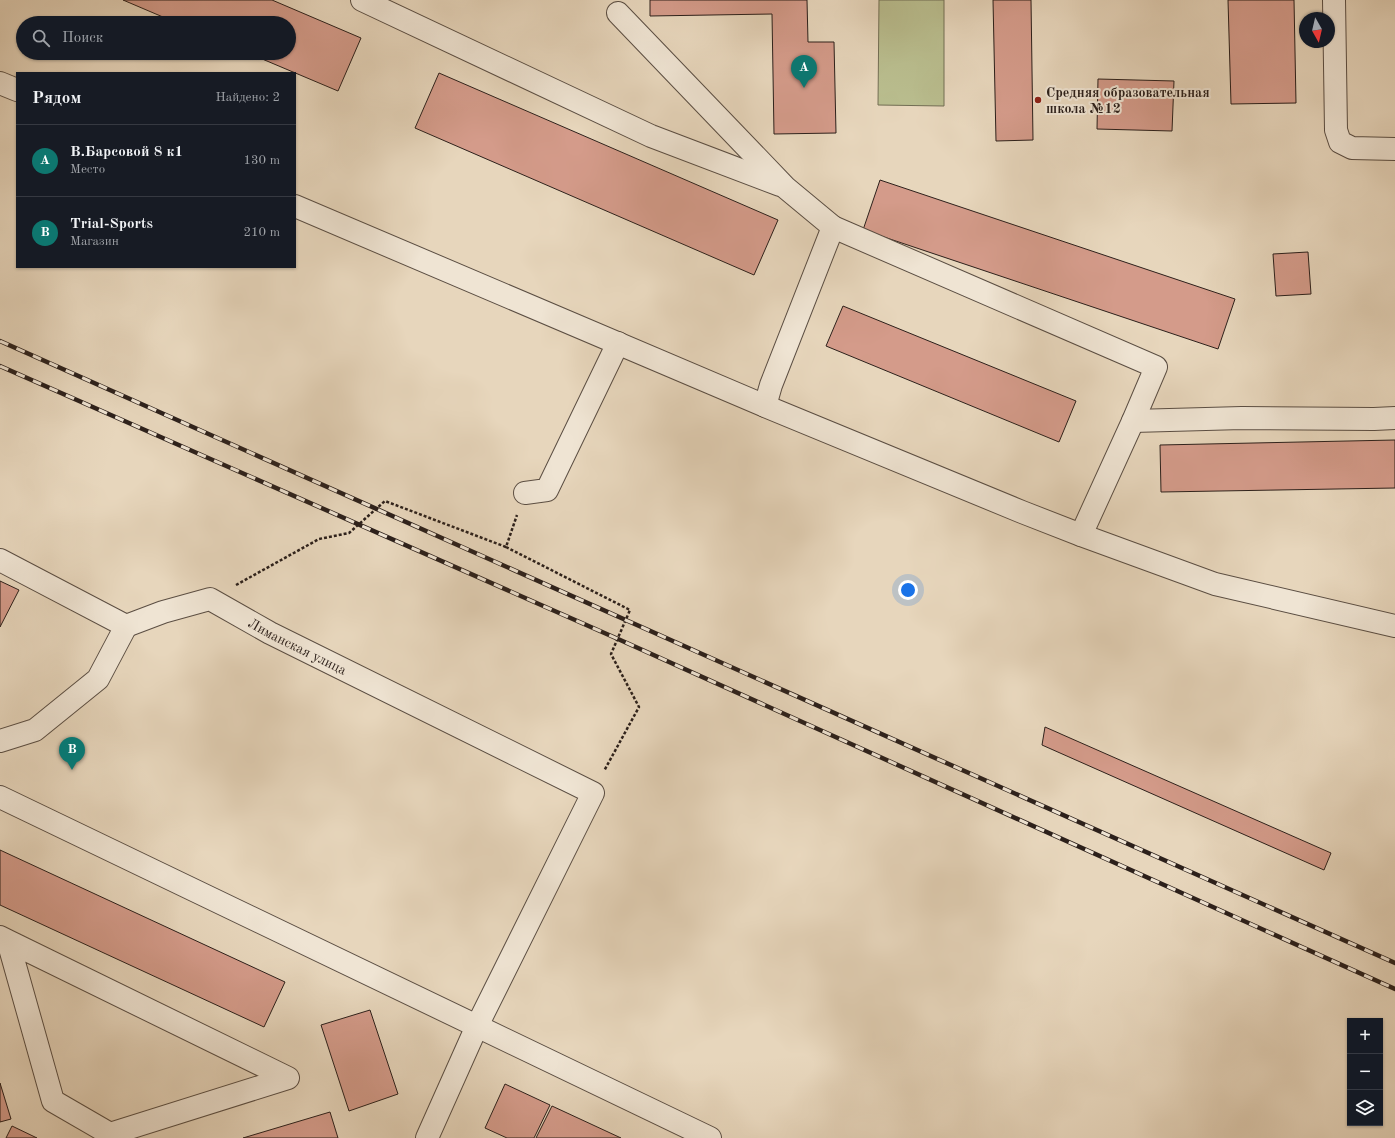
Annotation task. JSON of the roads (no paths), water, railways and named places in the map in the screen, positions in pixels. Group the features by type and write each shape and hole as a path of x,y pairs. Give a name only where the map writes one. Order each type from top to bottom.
{"street":[{"path":"362,0 650,136 786,188"},
{"path":"1334,0 1336,130 1340,142 1352,148 1395,149"},
{"path":"618,12 786,188 833,227 1156,367 1081,535"},
{"path":"0,83 16,90"},
{"path":"296,206 765,406 1081,535 1215,584 1395,626"},
{"path":"765,406 771,385 833,227"},
{"path":"524,493 547,490 618,343"},
{"path":"1133,421 1242,418 1395,418"},
{"path":"0,560 126,626 98,679 35,730 0,741"},
{"name":"Лиманская улица","path":"126,626 163,612 210,599 270,633 593,793 476,1026"},
{"path":"0,797 710,1138"},
{"path":"4,939 288,1078 110,1134 53,1101 4,939"},
{"path":"427,1138 476,1026"}],"railway":[{"path":"0,341 1395,963"},
{"path":"0,366 618,639 1395,989"}],"place":[{"name":"В.Барсовой 8 к1","path":"804,88"},
{"name":"Средняя образовательная школа №12","path":"1038,100"},
{"name":"Trial-Sports","path":"72,770"}]}
